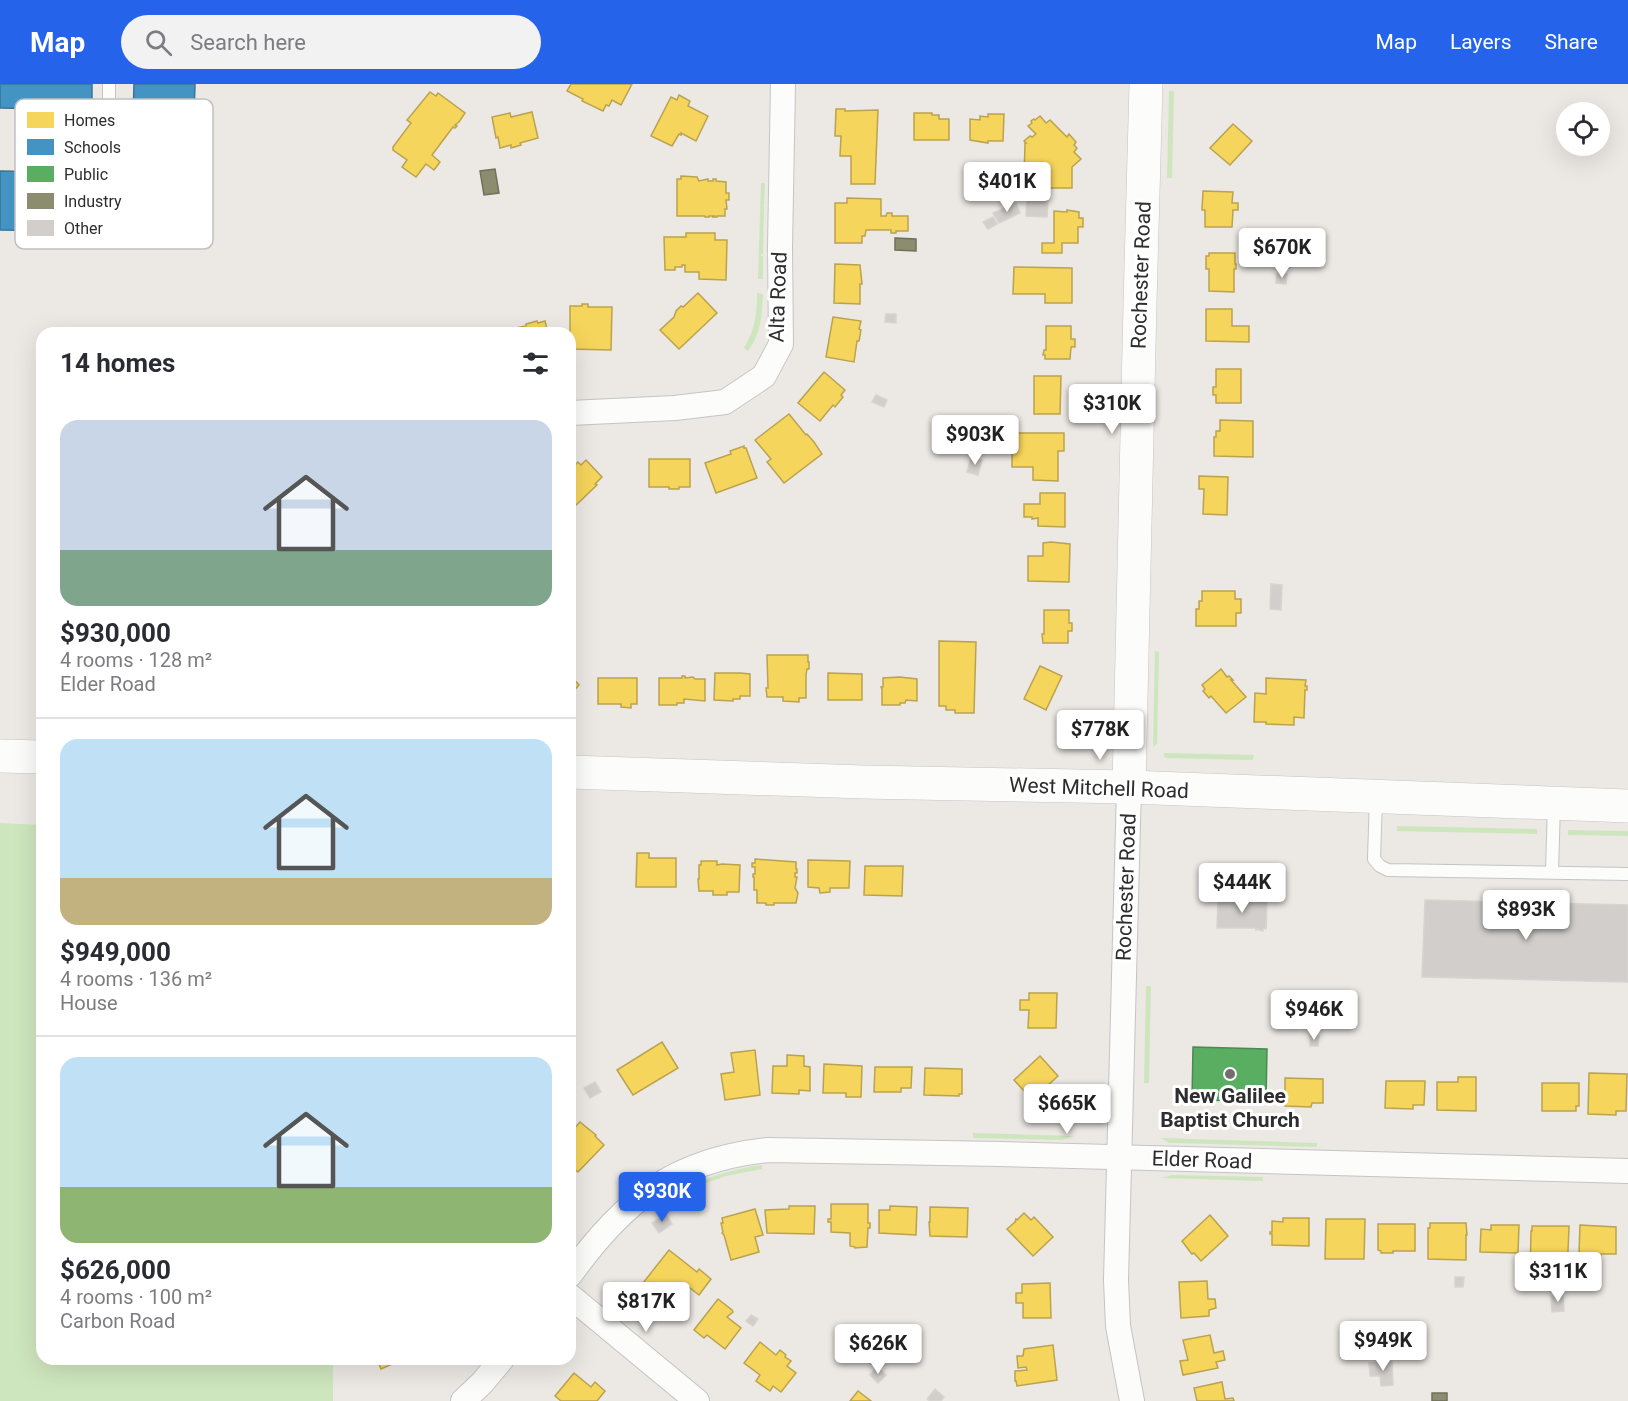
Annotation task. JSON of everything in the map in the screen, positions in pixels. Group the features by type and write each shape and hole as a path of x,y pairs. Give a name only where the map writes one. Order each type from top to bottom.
{"main road":[{"name":"Rochester Road","path":"1129,787 1146,84"},
{"path":"0,756 36,757"},
{"name":"West Mitchell Road","path":"576,772 852,782 1129,787 1628,806"}],"street":[{"name":"Alta Road","path":"576,413 675,408 725,402 764,376 780,344 783,84"},
{"name":"Rochester Road","path":"1129,787 1116,1280 1119,1335 1132,1401"},
{"name":"Elder Road","path":"576,1267 590,1247 636,1201 685,1170 741,1154 768,1150 1118,1157 1628,1172"},
{"path":"576,1301 697,1401"},
{"path":"463,1401 497,1365"}],"lane":[{"path":"109,84 110,99"},
{"path":"1376,796 1374,859 1388,870 1628,874"},
{"path":"1552,872 1554,804"}],"green space":[{"path":"1169,91 1174,91 1172,178 1167,178"},
{"path":"761,183 765,183 764,205 762,205 764,206 763,254 761,254 763,256 763,279 758,279"},
{"path":"757,293 763,294 761,317 756,338 748,351 744,348 755,322"},
{"path":"1155,651 1159,652 1157,744 1153,747"},
{"path":"1164,753 1254,755 1253,760 1167,758 1164,757"},
{"path":"0,823 36,825 36,1365 333,1365 333,1401 0,1401"},
{"path":"1397,826 1537,829 1537,834 1397,831"},
{"path":"1568,830 1628,831 1628,836 1568,835"},
{"path":"1146,986 1151,986 1149,1083 1144,1083"},
{"path":"973,1133 1075,1136 1061,1140 973,1138"},
{"path":"1161,1138 1317,1143 1317,1147 1169,1143"},
{"path":"762,1165 762,1169 726,1176 698,1186 696,1183 729,1172"},
{"path":"1172,1175 1263,1177 1263,1181 1161,1178"}],"building: Homes":[{"path":"571,84 632,84 621,105 612,100 603,111 567,91"},
{"path":"430,92 436,96 438,93 465,113 432,155 440,162 434,170 426,164 416,177 402,167 407,160 393,150 393,147 411,123 407,120"},
{"path":"679,95 690,101 688,106 708,116 696,141 681,133 672,146 651,136 671,97 677,100"},
{"path":"836,109 878,110 875,184 851,184 851,156 840,156 841,136 835,136"},
{"path":"532,112 538,138 511,148 511,145 500,148 492,117 510,113 511,117"},
{"path":"914,113 932,113 932,115 939,115 939,119 949,119 949,140 914,140"},
{"path":"988,114 1004,114 1003,141 988,141 988,143 970,140 970,119 980,120 980,116 988,117"},
{"path":"1040,116 1046,123 1050,120 1067,137 1069,134 1076,142 1074,145 1077,148 1074,152 1081,159 1072,167 1072,188 1044,188 1044,192 1036,192 1036,187 1023,187 1026,143 1024,141 1036,134 1028,126 1032,123 1031,121"},
{"path":"1233,124 1252,141 1230,165 1210,148"},
{"path":"681,176 697,177 699,181 716,179 716,181 726,182 726,193 729,193 729,200 726,200 725,216 677,216 677,179 681,179"},
{"path":"1203,191 1233,192 1232,203 1238,203 1238,210 1233,210 1232,227 1205,227 1205,210 1202,210"},
{"path":"847,198 881,199 881,216 892,213 892,216 908,216 908,231 891,233 891,230 866,230 865,236 862,236 862,243 835,243 835,203 847,203"},
{"path":"1067,210 1079,212 1079,218 1083,218 1083,227 1078,227 1078,243 1062,243 1062,253 1042,253 1042,243 1054,243 1054,211 1067,212"},
{"path":"686,233 715,233 715,240 727,240 726,280 699,279 699,272 685,272 685,265 675,267 675,270 665,270 664,237 686,237"},
{"path":"1209,253 1235,253 1234,292 1209,291 1209,269 1206,269 1206,256 1209,256"},
{"path":"835,264 860,265 862,284 860,284 860,304 834,303"},
{"path":"1014,267 1072,268 1072,303 1045,303 1045,294 1013,294"},
{"path":"698,293 717,313 679,349 660,330 674,317 681,306 683,307"},
{"path":"582,304 588,304 588,307 612,307 611,350 576,349 576,327 570,327 570,306 582,306"},
{"path":"1206,309 1232,309 1232,326 1249,326 1249,342 1206,341"},
{"path":"833,317 861,321 854,362 826,357"},
{"path":"545,321 546,327 521,327"},
{"path":"1046,326 1071,326 1071,339 1075,339 1075,347 1071,347 1070,359 1045,359 1043,355 1046,350"},
{"path":"1216,369 1241,369 1241,403 1216,403 1213,387 1216,387"},
{"path":"824,372 845,390 841,395 843,397 835,407 833,405 820,421 798,403"},
{"path":"1034,376 1061,376 1060,414 1034,414"},
{"path":"789,414 822,454 784,483 767,462 771,459 755,440"},
{"path":"1220,420 1253,421 1253,457 1214,456 1214,437 1216,437 1216,431 1220,431"},
{"path":"1012,433 1064,433 1064,451 1058,451 1058,481 1033,480 1033,467 1012,467"},
{"path":"744,446 757,478 716,493 705,463 731,454 730,451"},
{"path":"649,459 690,459 690,487 669,489 669,487 649,487"},
{"path":"586,460 602,477 576,505 576,464 578,462 581,465"},
{"path":"1199,476 1228,477 1227,515 1203,514 1204,489 1199,489"},
{"path":"1040,493 1065,493 1065,527 1038,526 1038,518 1024,517 1024,504 1040,504"},
{"path":"1043,543 1070,544 1069,582 1028,581 1028,556 1043,556"},
{"path":"1202,591 1235,591 1235,599 1241,599 1241,613 1236,613 1236,626 1196,626 1196,609 1199,609 1199,601 1202,601"},
{"path":"1044,610 1069,610 1069,623 1072,623 1072,631 1068,631 1068,643 1043,643"},
{"path":"939,641 976,642 974,713 955,713 955,710 946,710 946,706 939,706"},
{"path":"767,655 808,655 806,698 799,698 799,702 783,701 783,697 767,697"},
{"path":"1040,666 1062,676 1046,710 1024,699"},
{"path":"1221,669 1246,697 1226,713 1211,696 1209,698 1203,691 1205,689 1202,685"},
{"path":"715,673 750,674 750,696 740,696 740,699 733,699 733,701 714,700"},
{"path":"828,673 862,674 862,700 828,700"},
{"path":"682,676 705,679 705,701 684,699 684,703 677,703 677,705 659,705 659,678 682,678"},
{"path":"598,678 637,678 637,704 631,704 631,708 621,707 621,704 598,704"},
{"path":"883,678 917,679 917,701 906,700 900,705 882,705"},
{"path":"1266,678 1306,680 1304,718 1294,717 1294,725 1254,722 1255,693 1266,694"},
{"path":"637,853 649,853 649,858 676,858 676,887 636,887"},
{"path":"755,859 796,862 795,888 798,893 796,903 766,905 766,903 757,903 757,890 754,890 753,877 755,867 752,867"},
{"path":"808,860 850,861 849,888 830,888 830,892 820,893 819,888 808,887"},
{"path":"701,861 717,861 717,865 740,865 739,892 713,895 713,891 699,891"},
{"path":"865,866 903,866 902,896 864,895"},
{"path":"1029,993 1057,993 1056,1028 1028,1028 1029,1010 1020,1010 1020,1000 1029,1000"},
{"path":"662,1042 678,1068 633,1095 617,1070"},
{"path":"755,1050 760,1095 725,1100 721,1074 734,1072 731,1053"},
{"path":"787,1055 804,1056 804,1066 810,1067 810,1091 799,1090 799,1094 772,1093 773,1066 787,1066"},
{"path":"1040,1056 1058,1076 1032,1100 1014,1080"},
{"path":"824,1064 862,1066 861,1097 846,1097 846,1093 823,1093"},
{"path":"875,1067 912,1067 911,1088 901,1088 901,1092 874,1092"},
{"path":"925,1068 962,1069 962,1094 959,1096 924,1095"},
{"path":"1589,1073 1627,1074 1626,1111 1616,1111 1616,1115 1588,1114"},
{"path":"1458,1077 1476,1077 1476,1111 1437,1110 1437,1082 1458,1082"},
{"path":"1285,1078 1323,1079 1323,1103 1312,1103 1311,1107 1285,1106"},
{"path":"1386,1081 1425,1081 1424,1105 1413,1105 1413,1109 1385,1108"},
{"path":"1542,1083 1579,1083 1579,1106 1576,1106 1576,1111 1542,1111"},
{"path":"580,1122 604,1145 578,1172 576,1170 576,1126"},
{"path":"831,1204 868,1204 870,1228 868,1228 867,1247 850,1246 850,1233 831,1232 831,1222 828,1222 828,1219 831,1219"},
{"path":"789,1206 815,1206 814,1234 767,1233 765,1210 789,1209"},
{"path":"890,1206 917,1207 916,1235 879,1233 879,1210 890,1210"},
{"path":"930,1207 968,1208 967,1237 930,1236"},
{"path":"755,1209 763,1235 755,1237 759,1252 731,1260 722,1233 722,1218"},
{"path":"1024,1213 1031,1220 1034,1217 1053,1237 1033,1256 1007,1229"},
{"path":"1210,1215 1228,1236 1201,1261 1182,1241"},
{"path":"1283,1218 1309,1218 1309,1246 1272,1245 1270,1232 1272,1232 1272,1221 1283,1222"},
{"path":"1326,1219 1365,1219 1364,1259 1325,1259"},
{"path":"1430,1223 1466,1223 1466,1260 1428,1259"},
{"path":"1378,1224 1415,1224 1415,1251 1381,1253 1378,1250"},
{"path":"1491,1225 1519,1225 1518,1253 1480,1252 1481,1229 1491,1230"},
{"path":"1580,1225 1616,1227 1616,1254 1601,1254 1601,1261 1582,1261 1582,1254 1579,1254"},
{"path":"1532,1226 1569,1226 1567,1276 1530,1275"},
{"path":"669,1250 697,1272 699,1269 711,1279 699,1295 686,1285 667,1310 639,1288"},
{"path":"1207,1281 1208,1299 1215,1299 1216,1308 1209,1310 1209,1316 1181,1318 1179,1282"},
{"path":"1050,1283 1051,1318 1023,1318 1023,1303 1016,1303 1016,1293 1022,1293 1022,1284"},
{"path":"718,1299 733,1312 727,1317 741,1328 725,1349 707,1335 704,1338 694,1330"},
{"path":"1210,1335 1214,1353 1223,1351 1225,1360 1216,1362 1218,1368 1183,1375 1180,1361 1188,1360 1183,1340"},
{"path":"760,1342 776,1355 780,1350 791,1361 787,1366 796,1373 781,1392 773,1386 770,1391 756,1381 760,1375 744,1363"},
{"path":"1053,1345 1057,1380 1017,1386 1015,1371 1027,1370 1026,1367 1018,1368 1017,1356 1023,1356 1024,1349"},
{"path":"574,1373 591,1387 595,1382 605,1391 597,1401 561,1401 555,1396"},
{"path":"1222,1382 1225,1399 1233,1398 1234,1401 1197,1401 1194,1388"},
{"path":"858,1391 871,1401 850,1401"}],"building: Schools":[{"path":"0,84 92,84 92,99 15,99 15,108 0,108"},
{"path":"134,84 195,84 195,99 134,99"},
{"path":"0,171 15,171 15,230 0,230"}],"building: Public":[{"name":"New Galilee Baptist Church","path":"1193,1047 1267,1049 1266,1101 1192,1100"}],"building: Industry":[{"path":"495,169 499,193 484,195 480,171"},
{"path":"895,238 916,239 916,251 895,250"},
{"path":"1432,1393 1447,1393 1447,1401 1432,1401"}],"building: Other":[{"path":"1027,198 1048,199 1047,217 1026,216"},
{"path":"1016,203 1020,213 999,223 993,213"},
{"path":"993,217 997,224 988,229 983,222"},
{"path":"1277,273 1287,274 1286,284 1276,283"},
{"path":"886,314 896,314 896,323 885,322"},
{"path":"876,395 887,400 884,407 872,402"},
{"path":"971,457 982,460 978,475 967,472"},
{"path":"1271,584 1282,585 1281,610 1270,609"},
{"path":"1218,900 1267,901 1266,929 1263,928 1263,931 1256,930 1256,928 1217,928"},
{"path":"1425,900 1628,905 1628,982 1422,977"},
{"path":"1310,1035 1319,1036 1318,1046 1310,1046"},
{"path":"595,1082 601,1092 590,1098 584,1088"},
{"path":"666,1214 672,1224 659,1233 652,1223"},
{"path":"1455,1277 1464,1277 1463,1287 1455,1287"},
{"path":"1563,1295 1564,1311 1552,1312 1551,1296"},
{"path":"751,1315 758,1319 753,1326 746,1321"},
{"path":"1392,1362 1393,1385 1381,1386 1380,1376 1370,1376 1369,1363"},
{"path":"877,1367 886,1375 878,1383 870,1375"},
{"path":"935,1389 944,1397 941,1401 927,1399"}],"place":[{"name":"New Galilee Baptist Church","path":"1230,1074"}]}
